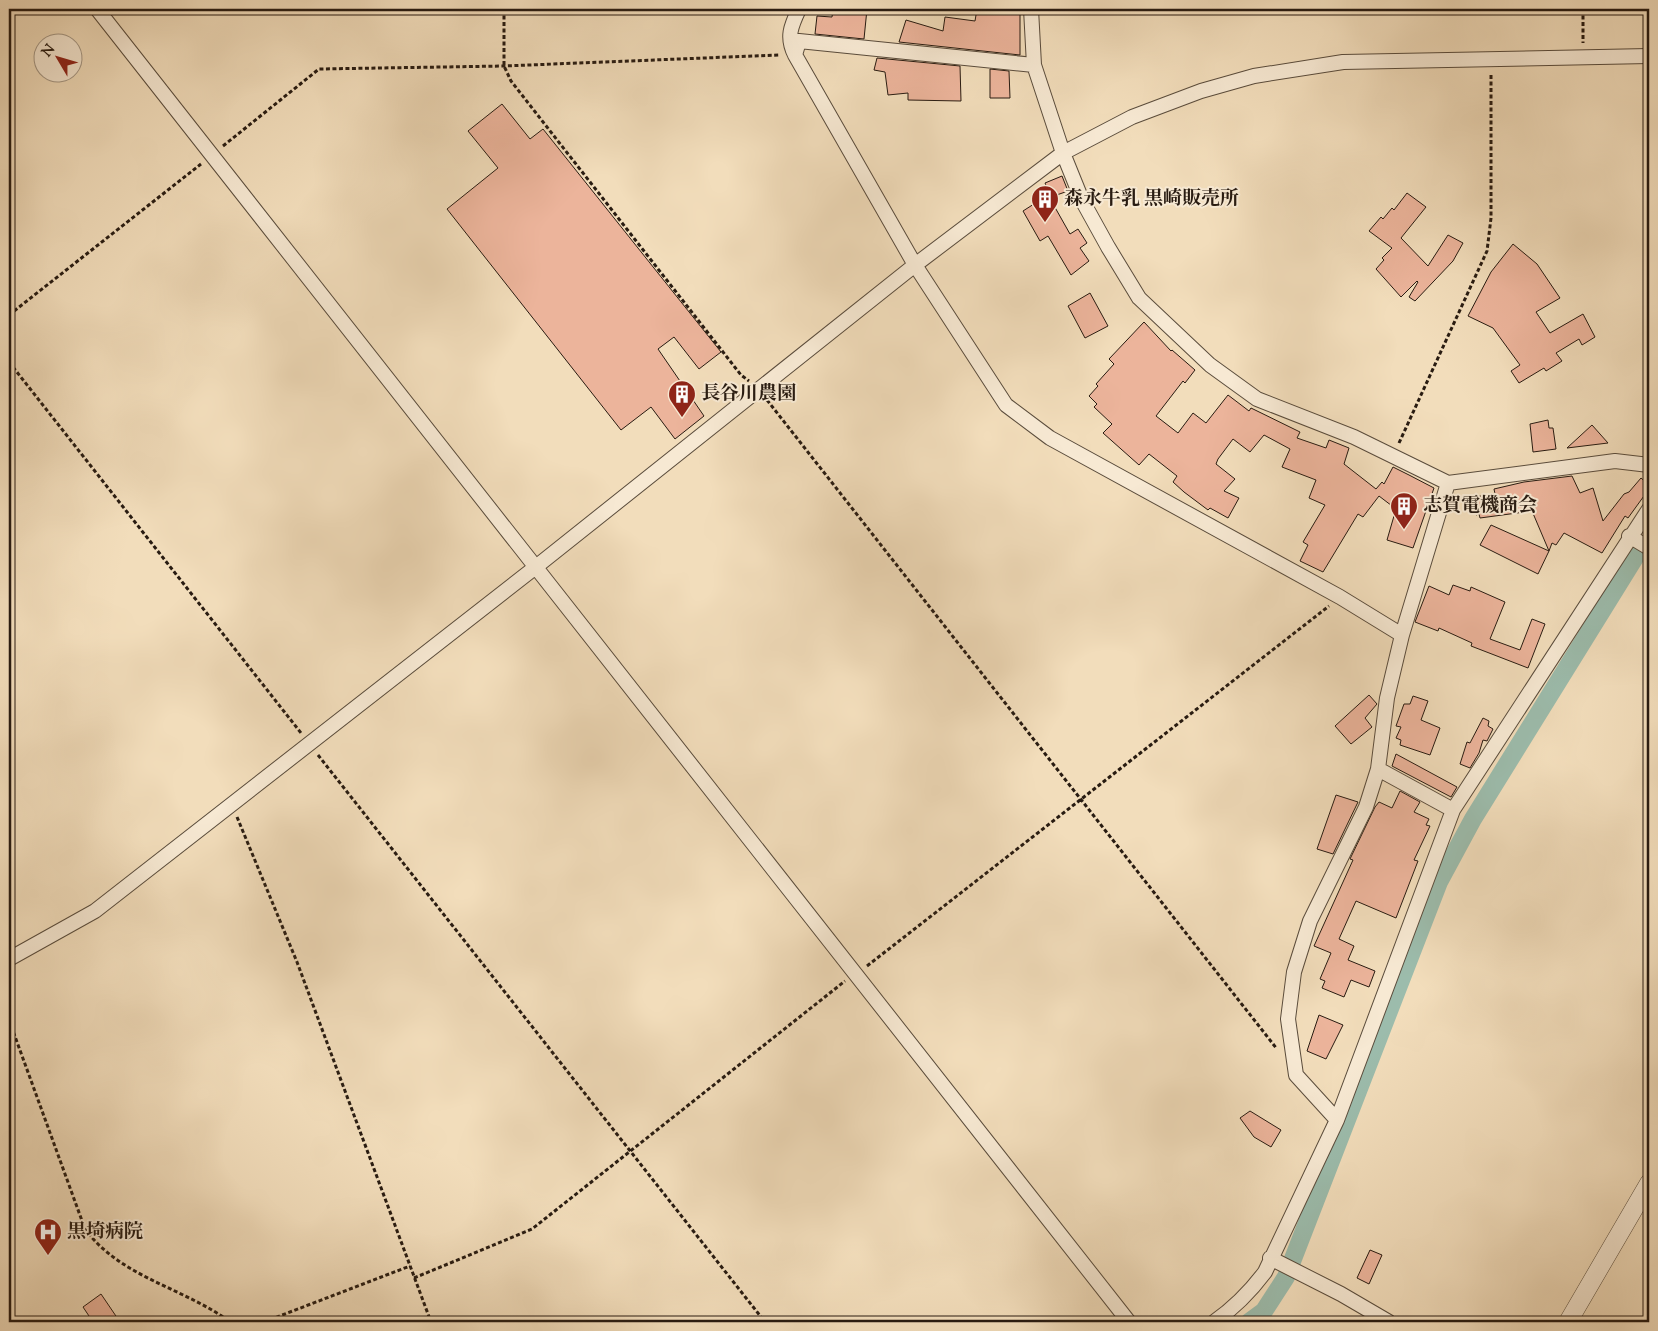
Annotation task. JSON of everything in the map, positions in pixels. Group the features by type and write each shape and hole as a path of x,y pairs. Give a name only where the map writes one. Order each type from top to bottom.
{"street":[{"path":"97,9 537,566 854,974 1129,1322"},
{"path":"799,9 792,24 789,43 795,55 915,265 1006,405 1050,438 1340,597 1402,635"},
{"path":"1031,9 1034,65 1063,153 1082,200 1139,298 1210,365 1257,400 1304,416 1394,455 1448,482 1615,461 1649,465"},
{"path":"795,55 799,41 1034,65"},
{"path":"9,959 95,910 537,566 915,265 1063,153 1132,116 1201,91 1254,76 1343,62 1649,56"},
{"path":"1337,1120 1296,1075 1288,1019 1294,972 1310,921 1366,807 1378,770 1387,698 1402,635 1448,482"},
{"path":"1214,1322 1231,1311 1254,1287 1337,1120 1453,810 1629,536 1649,509"},
{"path":"1629,536 1649,548"},
{"path":"1378,770 1453,810"},
{"path":"1568,1322 1649,1183"},
{"path":"1270,1258 1341,1294 1389,1322"}],"path":[{"path":"504,9 504,66 511,82 741,375 758,390 1278,1051"},
{"path":"1583,9 1583,57"},
{"path":"9,315 319,69 504,66 795,55"},
{"path":"1394,455 1487,251 1491,218 1491,58"},
{"path":"9,362 765,1322"},
{"path":"414,1278 532,1228 854,974 1340,597"},
{"path":"232,805 297,962 431,1322"},
{"path":"9,1020 85,1229 106,1250 152,1282 230,1322"},
{"path":"264,1322 410,1266"}],"building":[{"path":"833,9 867,9 864,39 815,34 817,16 832,17"},
{"path":"977,9 1020,9 1020,55 899,42 906,20 943,31 945,17 975,21"},
{"path":"877,58 960,66 961,101 908,100 908,93 888,95 885,72 874,70"},
{"path":"990,69 1009,71 1010,98 990,98"},
{"path":"502,104 530,139 543,129 721,352 699,369 674,337 658,349 704,416 675,439 651,407 621,430 447,209 498,168 468,131"},
{"path":"1062,176 1068,191 1051,197 1045,183"},
{"path":"1407,193 1426,207 1401,238 1428,266 1448,235 1463,243 1453,261 1415,301 1409,297 1417,281 1401,297 1376,269 1384,260 1382,258 1392,248 1369,231 1381,217 1383,219 1392,208 1394,210"},
{"path":"1048,195 1070,234 1078,229 1087,243 1080,248 1089,261 1071,275 1048,236 1040,241 1023,211"},
{"path":"1513,244 1537,264 1560,298 1536,312 1550,333 1583,314 1595,337 1582,345 1579,339 1556,353 1562,361 1546,371 1544,368 1519,383 1511,371 1520,365 1493,328 1468,316 1491,272"},
{"path":"1090,293 1108,326 1085,338 1068,306"},
{"path":"1144,322 1171,351 1195,370 1185,383 1183,381 1156,416 1178,433 1193,413 1206,423 1228,395 1249,411 1251,408 1300,432 1297,438 1326,448 1329,440 1349,448 1344,464 1376,489 1382,482 1384,484 1393,467 1409,475 1434,488 1413,548 1387,540 1396,509 1379,496 1363,517 1358,514 1323,572 1300,561 1308,545 1303,542 1325,505 1309,498 1316,480 1282,467 1290,449 1264,435 1250,452 1233,439 1218,459 1216,464 1235,479 1224,491 1239,498 1228,518 1210,508 1208,510 1184,492 1173,482 1177,476 1149,454 1139,465 1103,433 1112,424 1094,407 1097,404 1089,396 1098,386 1096,384 1114,364 1109,359"},
{"path":"1548,420 1549,428 1553,428 1556,449 1533,452 1530,424"},
{"path":"1592,425 1608,443 1567,448"},
{"path":"1572,476 1580,493 1593,488 1603,521 1624,494 1629,492 1641,478 1649,485 1649,489 1628,518 1625,516 1602,553 1564,533 1556,545 1552,543 1549,551 1532,511 1480,518 1479,514 1476,515 1474,497 1495,494 1494,489 1524,482"},
{"path":"1491,525 1549,551 1538,574 1480,545"},
{"path":"1453,585 1470,591 1471,587 1505,602 1490,639 1520,650 1532,619 1545,624 1528,668 1471,646 1472,643 1439,628 1438,631 1415,622 1429,586 1449,595"},
{"path":"1369,695 1377,704 1365,718 1372,727 1351,744 1335,726"},
{"path":"1413,696 1428,701 1421,720 1440,728 1430,755 1400,745 1401,740 1396,738 1401,727 1396,726 1404,704 1410,704"},
{"path":"1483,718 1489,721 1488,726 1493,729 1487,741 1483,740 1479,753 1470,768 1460,764 1467,742 1470,743"},
{"path":"1396,754 1457,787 1451,797 1392,766"},
{"path":"1400,791 1420,802 1414,812 1429,819 1426,825 1430,826 1414,860 1418,861 1396,918 1356,901 1339,939 1354,946 1348,960 1375,971 1369,987 1351,980 1344,997 1322,988 1325,981 1320,979 1331,953 1314,946 1353,860 1350,859 1375,807 1379,802 1392,808"},
{"path":"1336,795 1358,802 1333,854 1317,849"},
{"path":"1319,1015 1343,1025 1326,1059 1307,1051"},
{"path":"1250,1111 1281,1130 1271,1147 1254,1137 1240,1118"},
{"path":"1370,1250 1382,1255 1369,1284 1357,1278"},
{"path":"101,1294 120,1322 93,1322 83,1307"}],"waterway":[{"path":"1249,1322 1264,1311 1286,1277 1439,882 1473,819 1636,556"}],"place":[{"name":"森永牛乳 黒崎販売所","path":"1045,223"},
{"name":"長谷川農園","path":"682,418"},
{"name":"志賀電機商会","path":"1404,530"},
{"name":"黒埼病院","path":"48,1256"}]}
